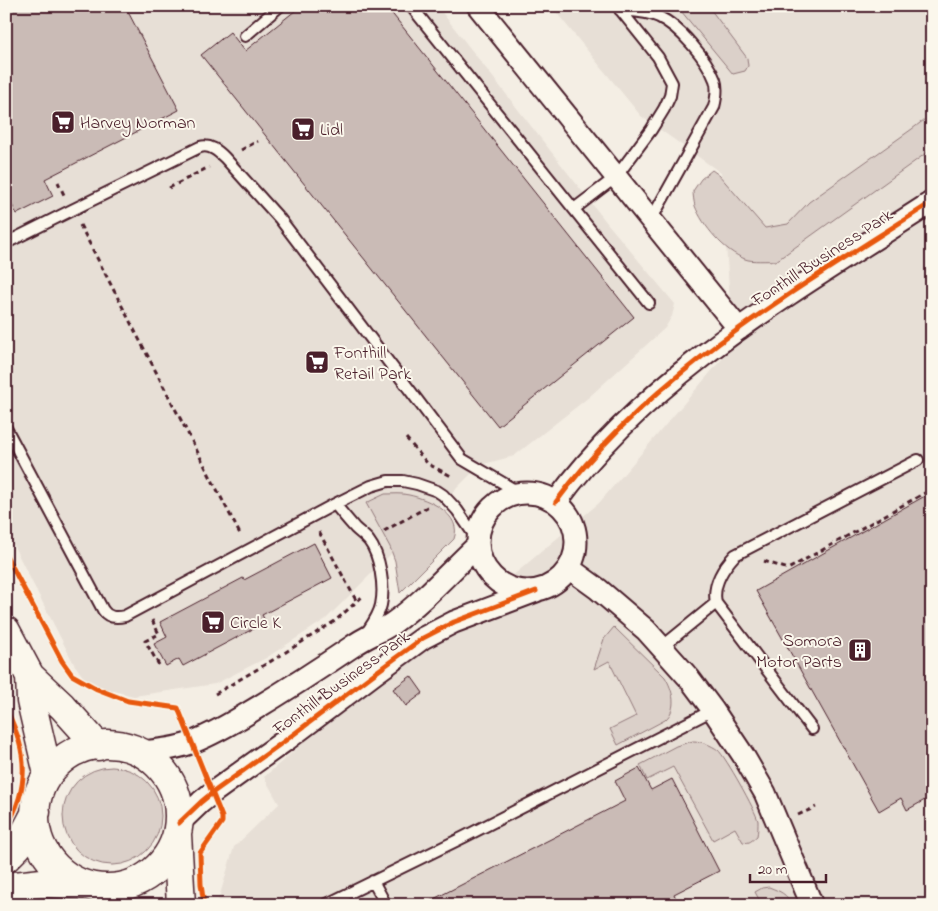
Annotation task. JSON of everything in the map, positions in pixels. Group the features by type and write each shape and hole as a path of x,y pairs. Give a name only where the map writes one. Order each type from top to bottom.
{"main road":[{"path":"6,631 30,676 62,706 98,746"},
{"path":"30,676 31,701 48,774"},
{"path":"6,858 18,846 36,812 41,790 48,774 59,761 86,749 98,746 114,745 130,748 141,752 159,767 169,779 178,800 181,905"},
{"path":"36,812 38,836 47,856 62,872 73,880 86,885"},
{"path":"6,888 42,883 86,885 129,896 138,881 155,871 166,858 178,828"}],"street":[{"path":"478,6 738,329"},
{"name":"Fonthill Business Park","path":"556,502 571,481 603,444 676,377 738,329 932,202"},
{"path":"520,492 544,495 556,502 566,512 574,525 576,539 575,554 569,568 598,589 646,630 689,678 714,710 743,754 765,793 812,905"},
{"name":"Fonthill Business Park","path":"141,752 173,748 192,743 232,723 295,685 363,639 392,624 425,597 477,542 481,522 490,508 504,498 520,492"},
{"path":"477,542 482,562 491,576 504,586 520,591 536,591"},
{"name":"Fonthill Business Park","path":"178,828 201,802 212,793 423,638 454,622 549,586 560,579 569,568"}],"lane":[{"path":"245,36 280,6"},
{"path":"411,6 648,303"},
{"path":"574,209 616,177 651,130 670,96 672,83 658,57 621,7"},
{"path":"621,7 647,12 660,17 676,29 694,46 716,81 714,107 650,220"},
{"path":"6,243 200,147 206,146 220,153 280,219 462,459 520,492"},
{"path":"6,428 105,614 110,617 125,616 370,486 388,481 403,481 417,484 443,495 458,510 477,542"},
{"path":"812,729 716,603 714,594 720,575 735,555 918,460"},
{"path":"335,504 355,528 369,541 380,571 382,603 363,639"},
{"path":"662,647 716,603"},
{"path":"325,905 464,837 714,710"},
{"path":"373,881 386,905"}],"path":[{"path":"58,182 248,550"},
{"path":"406,438 428,464 458,480"},
{"path":"763,561 788,568 932,489"},
{"path":"381,532 434,504"},
{"path":"324,530 319,532 357,602"},
{"path":"214,694 335,621 363,597 367,590"},
{"path":"151,619 159,634 145,641 158,665"}],"shaded area":[{"name":"Fonthill Retail Park","path":"6,6 437,6 607,223 675,304 672,316 665,328 589,397 514,456 480,465 326,619 266,658 215,684 134,696 89,685 74,664 6,531"},
{"path":"551,6 932,6 932,905 217,905 234,847 279,804 264,777 334,716 422,652 599,503 733,346 721,173 641,116"},
{"path":"680,6 708,6 747,58 748,66 745,71 733,74 681,11"},
{"path":"932,114 932,149 776,261 748,260 729,250 703,222 695,206 693,191 701,179 712,170 719,175 765,228 788,224 809,202"},
{"path":"385,494 409,495 434,504 449,515 455,530 454,539 400,593 395,561 390,547 366,503"},
{"path":"614,627 665,677 673,699 672,710 665,720 618,745 610,729 636,716 609,661 594,669 604,639"},
{"path":"693,741 712,746 718,750 740,784 758,821 757,836 751,841 743,842 735,828 713,840 673,767 647,780 640,765 676,746"},
{"path":"112,767 131,771 147,781 157,797 161,816 157,835 147,851 131,861 112,865 93,861 77,851 67,835 63,816 67,797 77,781 93,771"},
{"path":"769,887 783,893 792,905 762,905 755,892"},
{"path":"36,897 87,899 102,905 6,905 6,903"}],"building":[{"path":"6,6 125,6 179,110 45,179 53,196 17,214 6,194"},
{"path":"301,6 386,6 634,317 498,426 201,55 230,32 245,51"},
{"name":"Somora Motor Parts","path":"932,492 932,796 907,810 901,798 879,811 756,591"},
{"name":"Circle K","path":"314,543 332,578 262,615 266,622 183,666 179,659 166,666 154,644 167,637 160,622"},
{"path":"411,676 423,693 406,706 393,689"},
{"path":"639,768 651,790 672,779 719,871 674,894 679,905 422,905 625,801 615,781"}],"cycle path":[{"path":"556,502 594,455 636,412 682,372 779,301 932,202"},
{"path":"6,555 62,661 72,675 97,689 128,701 178,708 222,817 222,822 200,853 204,905"},
{"path":"179,823 212,793 423,638 454,622 536,591"},
{"path":"6,708 19,741 23,764 20,797 6,827"}],"place":[{"name":"Harvey Norman","path":"63,122"},
{"name":"Lidl","path":"303,129"},
{"name":"Fonthill Retail Park","path":"317,362"},
{"name":"Circle K","path":"213,622"},
{"name":"Somora Motor Parts","path":"860,650"}]}
